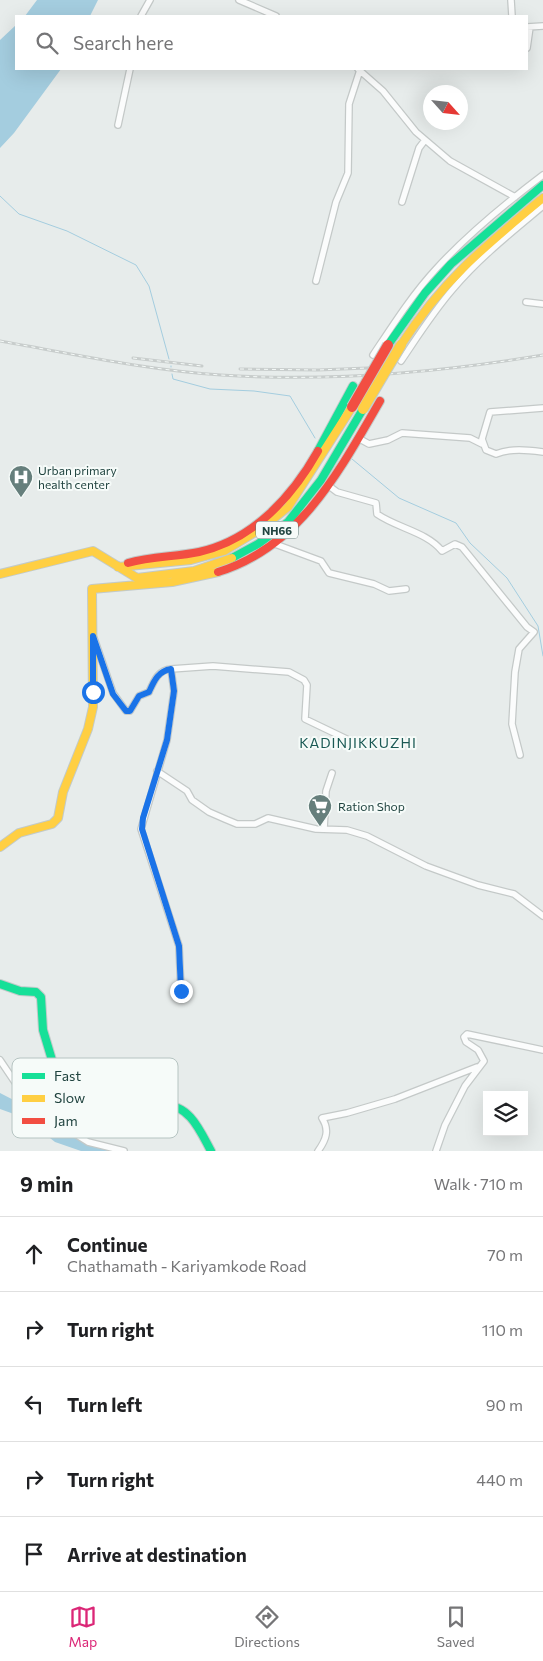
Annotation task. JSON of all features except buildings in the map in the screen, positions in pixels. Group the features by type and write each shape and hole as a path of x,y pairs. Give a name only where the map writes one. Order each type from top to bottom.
{"main road":[{"name":"NH66","path":"118,567 191,560 224,551 262,528 288,507 315,468 388,345 414,307 439,277 464,252 543,184"},
{"name":"NH66","path":"0,574 93,551 137,578 194,571 228,560 258,544 288,522 321,480 423,311 447,282 498,234 543,198"},
{"path":"118,567 142,558 202,551 221,545 262,521 283,503 301,480 329,435 353,386"},
{"path":"0,847 19,834 52,824 58,818 63,792 88,728 93,707 92,589 198,578 238,566 274,544 295,528 329,486 380,400"},
{"path":"0,984 20,991 36,992 41,998 43,1030 51,1058"},
{"path":"178,1107 189,1114 211,1151"}],"street":[{"path":"142,15 150,0"},
{"path":"239,0 274,15"},
{"path":"511,0 512,15"},
{"path":"528,27 543,26"},
{"path":"118,125 130,70"},
{"path":"316,281 336,202 348,173 349,104 359,70"},
{"path":"360,70 383,91 425,140 450,161 515,197"},
{"path":"402,202 418,148 425,140"},
{"path":"373,355 415,294 437,268 515,197 543,176"},
{"path":"401,361 430,317 454,288 506,237 543,206"},
{"path":"526,302 543,304"},
{"path":"481,442 490,412 543,408"},
{"path":"358,438 369,444 388,440 402,433 429,434 470,438 481,442 486,450 496,454 504,451 521,450 543,452"},
{"path":"329,486 338,492 376,503 377,514 387,521 434,542 442,551 454,544 462,547 527,627 534,632 519,650 515,672 512,724 520,755"},
{"path":"274,544 321,561 329,573 374,584 389,591 406,589"},
{"path":"93,636 113,694 126,711 130,711 139,696 149,692 156,677 164,670 213,666 289,672 304,680 308,685 305,720 356,744"},
{"path":"171,669 174,691 172,714 167,740 142,829 179,946 181,991"},
{"path":"157,771 187,791 192,800 209,812 237,824 255,824 268,818 324,829 348,830 367,836 426,866 478,885 514,894 543,916"},
{"path":"324,829 326,792 332,773"},
{"path":"436,1151 456,1102 478,1067 484,1061 478,1050 466,1042 464,1037 467,1034 543,1050"},
{"path":"0,1060 12,1078"},
{"path":"318,1151 327,1135 326,1124 322,1118 395,1099 478,1067"},
{"path":"82,1138 88,1142 124,1151"}],"water":[{"path":"37,0 98,0 90,15 26,15"},
{"path":"15,26 15,70 60,70 14,133 0,148 0,40"},
{"path":"0,1093 12,1099 12,1113 0,1109"},
{"path":"50,1138 88,1138 111,1151 81,1151 55,1142"}],"waterway":[{"path":"0,196 19,214 67,231 136,265 149,286 169,359"},
{"path":"172,374 173,379 210,389 254,391 290,396 315,438"},
{"path":"352,459 399,498 456,523 470,543 507,578 538,626 543,656"}],"railway":[{"path":"0,341 110,361 193,373 261,377 342,376 423,371 543,355"},
{"path":"133,358 202,366"},
{"path":"240,369 318,370 392,367"}],"traffic: fast":[{"path":"388,345 425,293 451,264 543,185"},
{"path":"318,451 353,386"},
{"path":"232,558 258,544 288,522 321,480 363,409"},
{"path":"0,984 20,991 36,992 41,997 43,1030 51,1058"},
{"path":"178,1108 193,1120 211,1151"}],"traffic: slow":[{"path":"401,345 416,322 449,283 483,249 543,198"},
{"path":"363,409 401,345"},
{"path":"118,567 191,560 224,551 262,528 288,507 352,407"},
{"path":"0,574 93,551 137,578 194,571 232,558"},
{"path":"0,847 19,833 52,824 58,818 63,792 88,729 93,707 92,589 172,582 218,572"}],"traffic: jam":[{"path":"352,407 388,345"},
{"path":"218,572 247,560 272,544 295,525 333,479 380,401"},
{"path":"128,563 199,552 237,538 254,527 283,500 308,468 318,451"}],"place":[{"name":"Urban primary health center","path":"21,498"},
{"name":"Ration Shop","path":"320,827"}],"district":[{"name":"KADINJIKKUZHI","path":"358,742"}],"route":[{"path":"93,692 93,636 113,694 126,711 130,711 139,696 149,692 156,677 164,670 171,669 174,691 172,714 154,790 143,818 142,829 177,937 181,991"}]}
